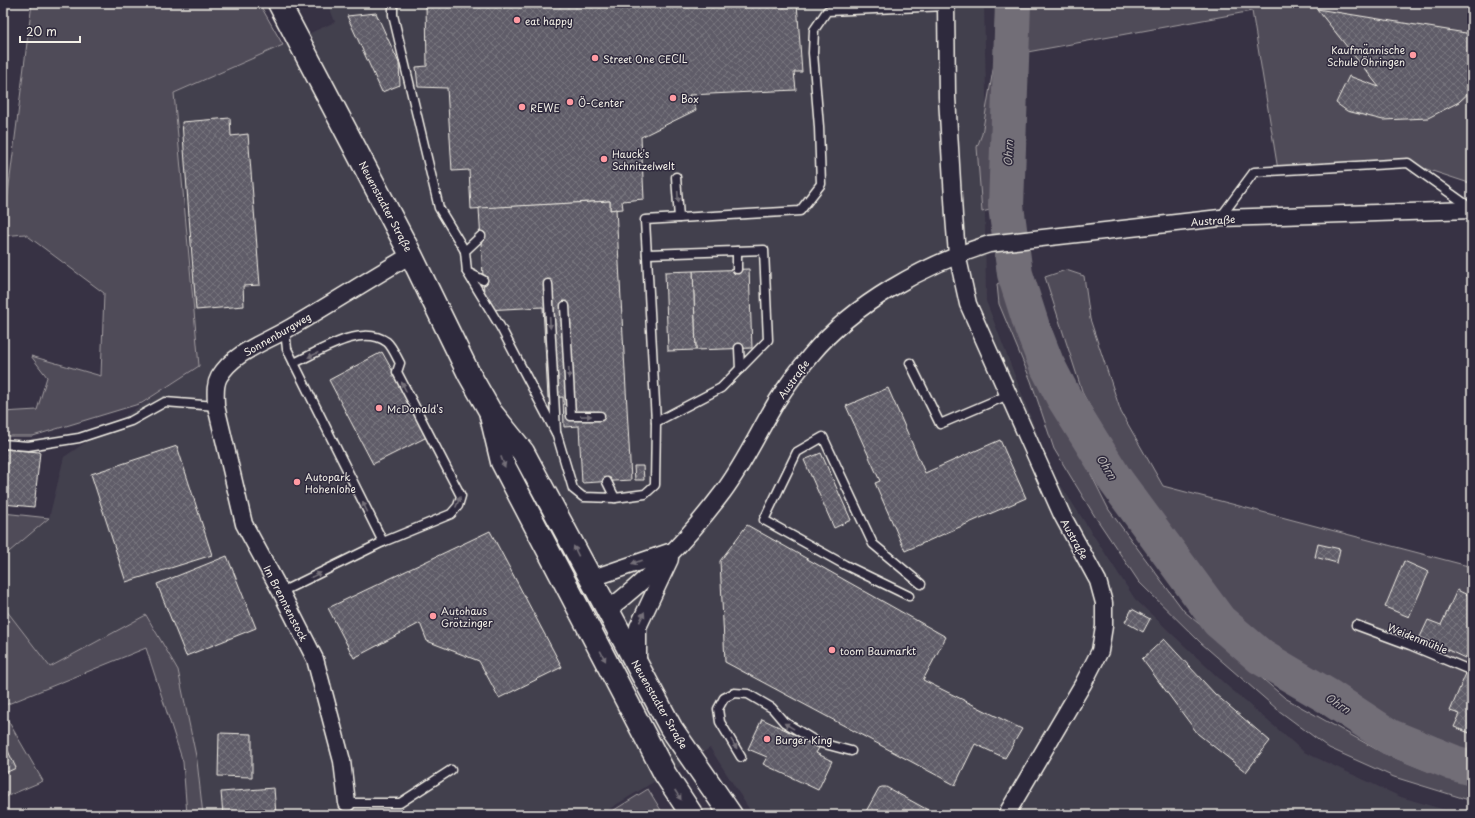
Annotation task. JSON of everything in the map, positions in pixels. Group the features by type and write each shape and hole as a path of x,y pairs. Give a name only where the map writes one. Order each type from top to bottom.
{"main road":[{"name":"Neuenstadter Straße","path":"279,3 411,255 469,374 490,411 523,452 573,544 606,611 671,728 730,815"},
{"name":"Neuenstadter Straße","path":"490,411 502,462 665,774 692,815"},
{"path":"568,590 590,579"},
{"path":"585,621 606,611"}],"street":[{"name":"Austraße","path":"947,4 947,97 957,254 968,304 1062,515 1098,580 1104,603 1104,626 1100,651 1088,676 1006,815"},
{"name":"Austraße","path":"606,611 621,600 674,550 723,491 778,400 812,355 824,342 849,319 894,286 957,254 989,244 1054,238 1220,218 1472,209"},
{"name":"Sonnenburgweg","path":"216,406 215,387 219,377 227,367 245,352 411,255"},
{"name":"Im Brenntenstock","path":"216,406 244,524 315,659 342,761 347,804"},
{"name":"Austraße","path":"638,668 638,627 674,550"},
{"path":"590,579 674,550"}],"lane":[{"path":"393,3 394,15 439,208 465,251 467,272 501,328 557,435 573,489 583,497 615,498 645,494 655,485 656,422 645,220 800,211 821,184 819,127 813,54 814,30 827,11"},
{"path":"823,3 827,11"},
{"path":"827,11 947,4"},
{"path":"1220,218 1254,172 1408,163 1472,209"},
{"path":"676,177 679,218"},
{"path":"465,251 481,236"},
{"path":"647,254 764,250 768,340 721,388 656,422"},
{"path":"737,251 737,269"},
{"path":"467,272 483,280"},
{"path":"548,284 557,435"},
{"path":"565,306 571,416 600,416"},
{"path":"285,330 287,348 383,542"},
{"path":"281,592 383,542 451,514 458,506 461,496 397,372 400,364 388,342 370,336 353,336 294,363"},
{"path":"739,348 740,369"},
{"path":"910,363 940,424 1008,395"},
{"path":"3,444 28,446 79,438 131,421 165,402 216,406"},
{"path":"910,596 845,565 764,520 797,452 823,437 873,544 921,584"},
{"path":"607,482 615,498"},
{"name":"Weidenmühle","path":"1356,625 1410,645 1472,671"},
{"path":"741,756 720,722 718,709 724,698 734,692 748,694 772,708 784,722 817,742 851,751"},
{"path":"347,804 400,803 451,770"}],"shaded area":[{"path":"32,3 259,3 283,45 174,93 199,366 142,403 33,436 3,436 3,412 37,410 47,377 31,356 101,376 104,293 25,234 3,236 3,218 5,217"},
{"path":"328,3 984,3 987,136 982,153 985,215 986,301 1052,472 1135,599 1224,683 1304,752 1401,797 1462,815 753,815 710,748 599,815 203,815 197,761 178,670 147,615 50,667 3,606 3,557 49,518 64,457 199,366 174,93 335,22"},
{"path":"996,3 1472,3 1472,184 1408,163 1278,170 1252,11 1011,55 1006,206 982,212 977,147 982,134 994,64"},
{"path":"1066,270 1084,276 1090,319 1121,412 1163,486 1472,567 1472,761 1371,719 1267,642 1208,588 1130,477 1083,394 1045,277"},
{"path":"1012,276 1016,294 1038,361 1063,419 1109,510 1184,611 1285,698 1383,753 1428,771 1472,785 1472,801 1394,777 1329,748 1278,710 1201,643 1139,582 1094,515 1054,449 1031,381 999,304 997,284"},
{"path":"3,513 49,518 3,557"},
{"path":"3,606 50,667 146,615 178,670 197,761 203,815 187,815 183,762 146,648 3,706"},
{"path":"3,712 43,781 3,798"},
{"path":"648,789 664,815 606,815"}],"building":[{"name":"Ö-Center","path":"426,3 797,3 802,72 794,72 796,90 689,95 696,110 641,137 644,199 622,201 623,209 610,210 610,201 471,209 469,170 452,171 447,88 418,87 416,67 427,66"},
{"name":"Kaufmännische Schule Öhringen","path":"1317,9 1472,34 1472,90 1459,102 1428,118 1383,120 1347,111 1336,103 1349,76 1379,87"},
{"path":"376,13 399,63 400,85 382,92 347,16"},
{"path":"230,118 231,136 248,134 260,285 243,286 244,306 196,310 182,122"},
{"path":"610,201 610,210 616,209 631,480 582,483 579,426 564,427 563,397 548,398 543,307 485,310 479,208"},
{"path":"749,269 752,348 696,350 693,271"},
{"path":"693,271 696,350 668,351 665,272"},
{"name":"McDonald's","path":"382,352 429,436 373,464 329,380"},
{"path":"888,388 925,473 1000,440 1026,498 905,551 875,483 880,481 846,406"},
{"path":"177,446 212,555 126,582 91,474"},
{"path":"3,449 40,452 34,507 3,504"},
{"path":"821,453 851,520 834,528 804,460"},
{"path":"634,466 643,466 644,480 635,480"},
{"name":"toom Baumarkt","path":"747,525 946,637 923,680 1022,729 1005,758 975,744 955,785 725,662 720,561"},
{"name":"Autohaus Grötzinger","path":"490,531 562,667 499,698 479,661 427,641 420,623 354,658 328,608"},
{"path":"1318,544 1340,549 1337,563 1315,557"},
{"path":"227,556 256,628 186,656 157,584"},
{"path":"1404,561 1429,572 1409,617 1385,607"},
{"path":"1457,590 1472,597 1472,658 1466,656 1465,658 1420,637 1428,620 1441,625"},
{"path":"1132,609 1150,619 1143,632 1125,622"},
{"path":"1164,639 1215,694 1270,741 1246,772 1198,734 1142,659"},
{"path":"1467,671 1472,673 1472,734 1454,727 1460,714 1450,711"},
{"path":"762,719 820,746 816,753 832,761 818,790 763,764 767,757 748,749"},
{"path":"219,733 252,734 252,777 218,776"},
{"path":"8,751 16,768 3,774 3,754"},
{"path":"886,787 937,815 864,815 879,788"},
{"path":"274,788 276,815 223,815 221,792"}],"waterway":[{"name":"Ohrn","path":"1013,3 1006,206 1015,274 1032,327 1046,363 1063,396 1116,481 1219,621 1261,657 1329,697 1390,737 1454,763 1472,768"}],"place":[{"name":"eat happy","path":"517,20"},
{"name":"Kaufmännische Schule Öhringen","path":"1413,55"},
{"name":"Street One CECIL","path":"595,58"},
{"name":"Box","path":"673,98"},
{"name":"Ö-Center","path":"570,102"},
{"name":"REWE","path":"522,107"},
{"name":"Hauck's Schnitzelwelt","path":"604,159"},
{"name":"McDonald's","path":"379,408"},
{"name":"Autopark Hohenlohe","path":"297,482"},
{"name":"Autohaus Grötzinger","path":"433,616"},
{"name":"toom Baumarkt","path":"832,650"},
{"name":"Burger King","path":"767,739"}]}
